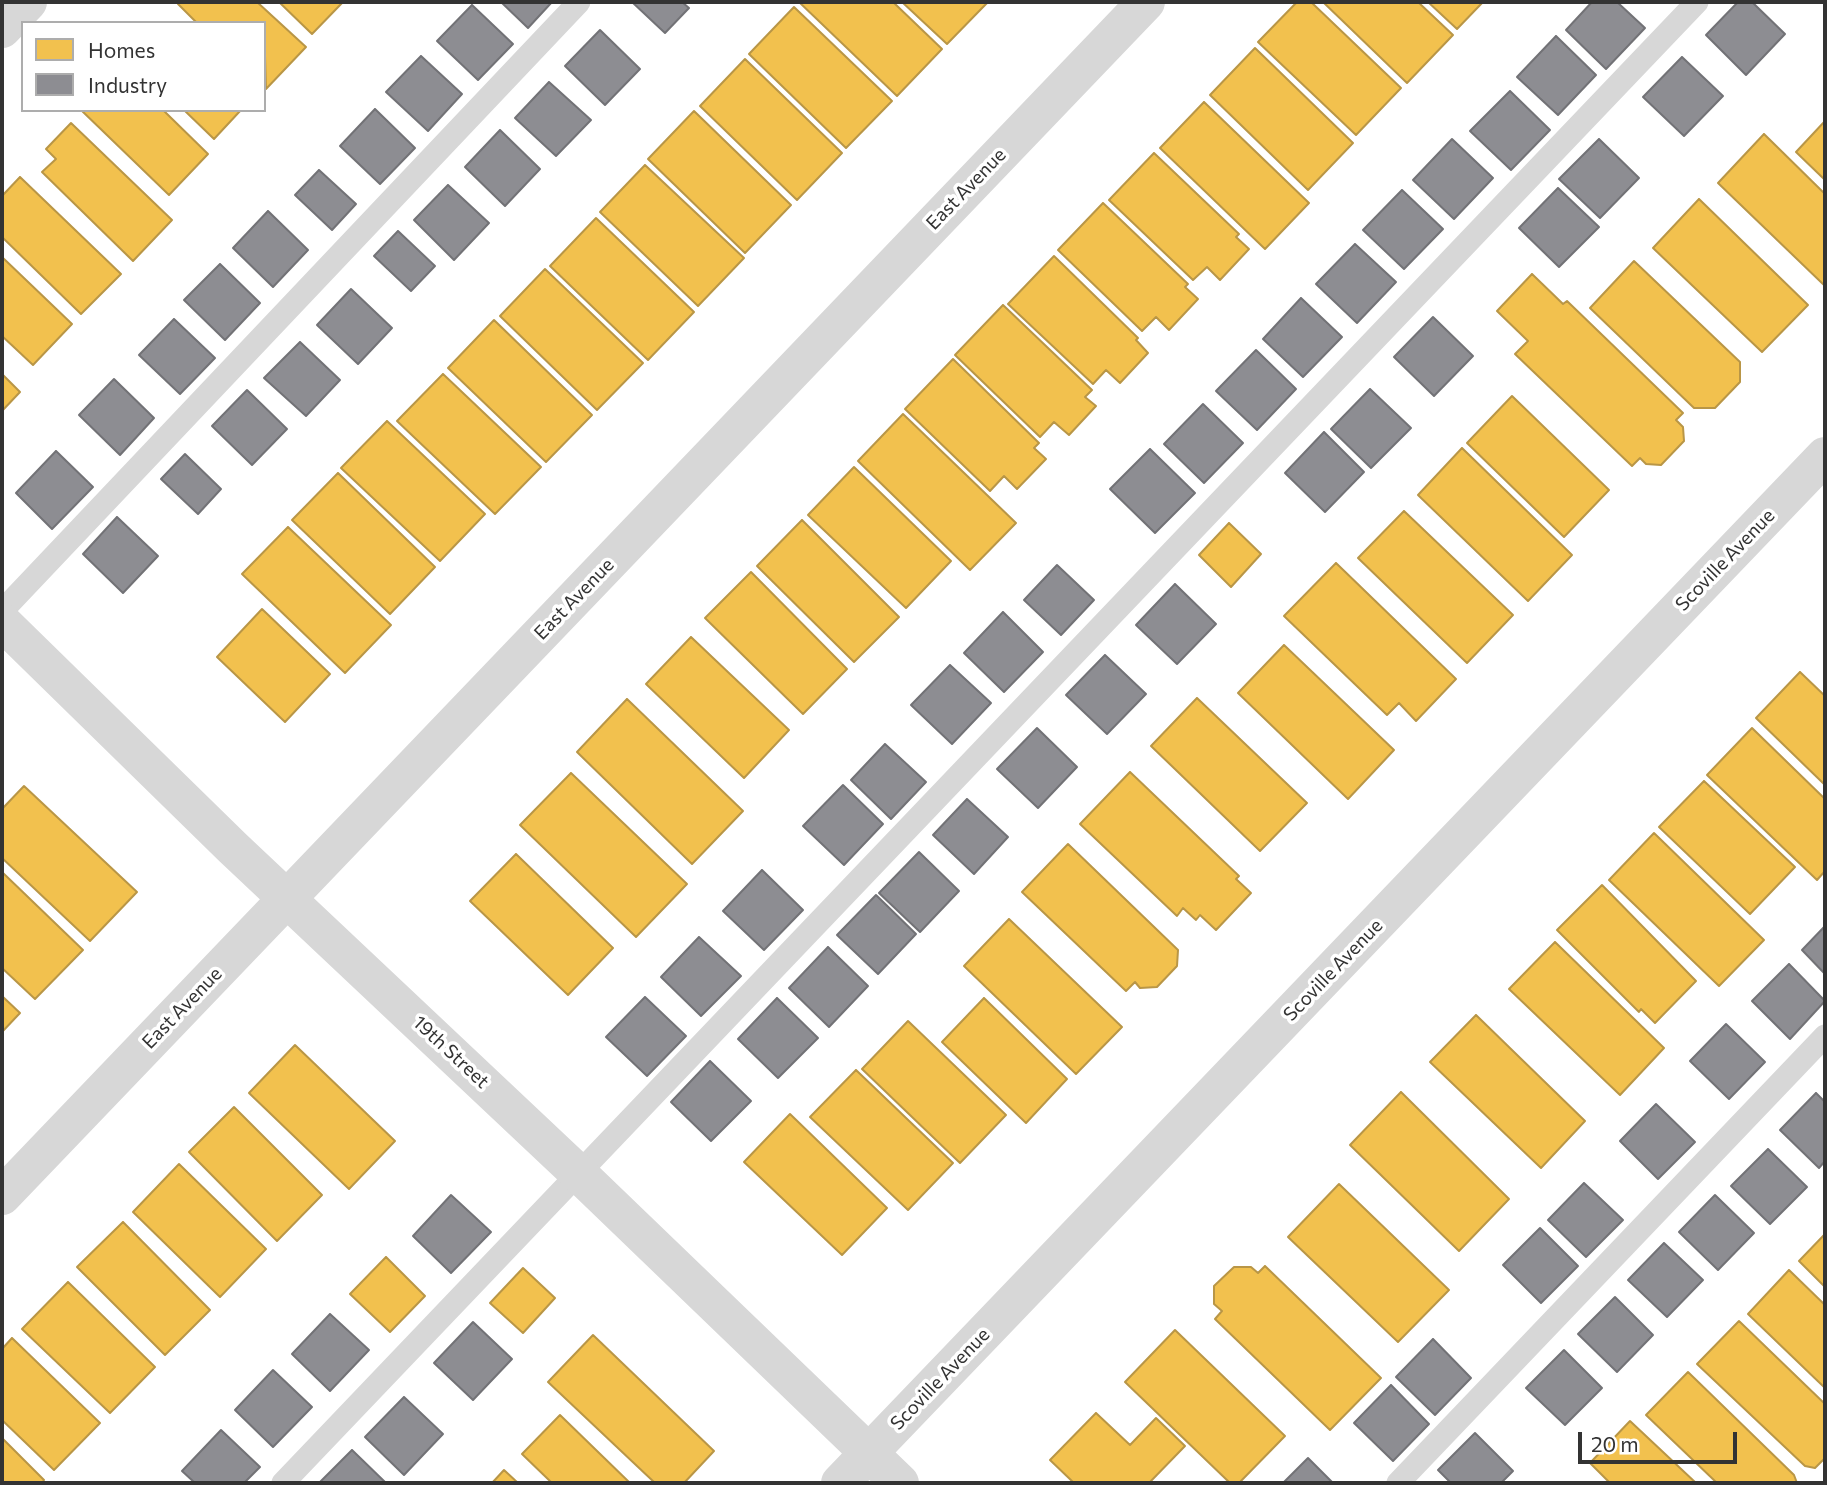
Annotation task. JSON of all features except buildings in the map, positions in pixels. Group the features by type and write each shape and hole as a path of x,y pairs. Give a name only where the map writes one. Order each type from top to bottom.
{"street":[{"path":"2,29 28,2"},
{"name":"East Avenue","path":"2,1196 1146,2"},
{"name":"Scoville Avenue","path":"840,1483 1825,456"},
{"name":"19th Street","path":"2,622 900,1483"}],"lane":[{"path":"2,611 579,2"},
{"path":"283,1483 1697,2"},
{"path":"1398,1483 1825,1036"}]}
